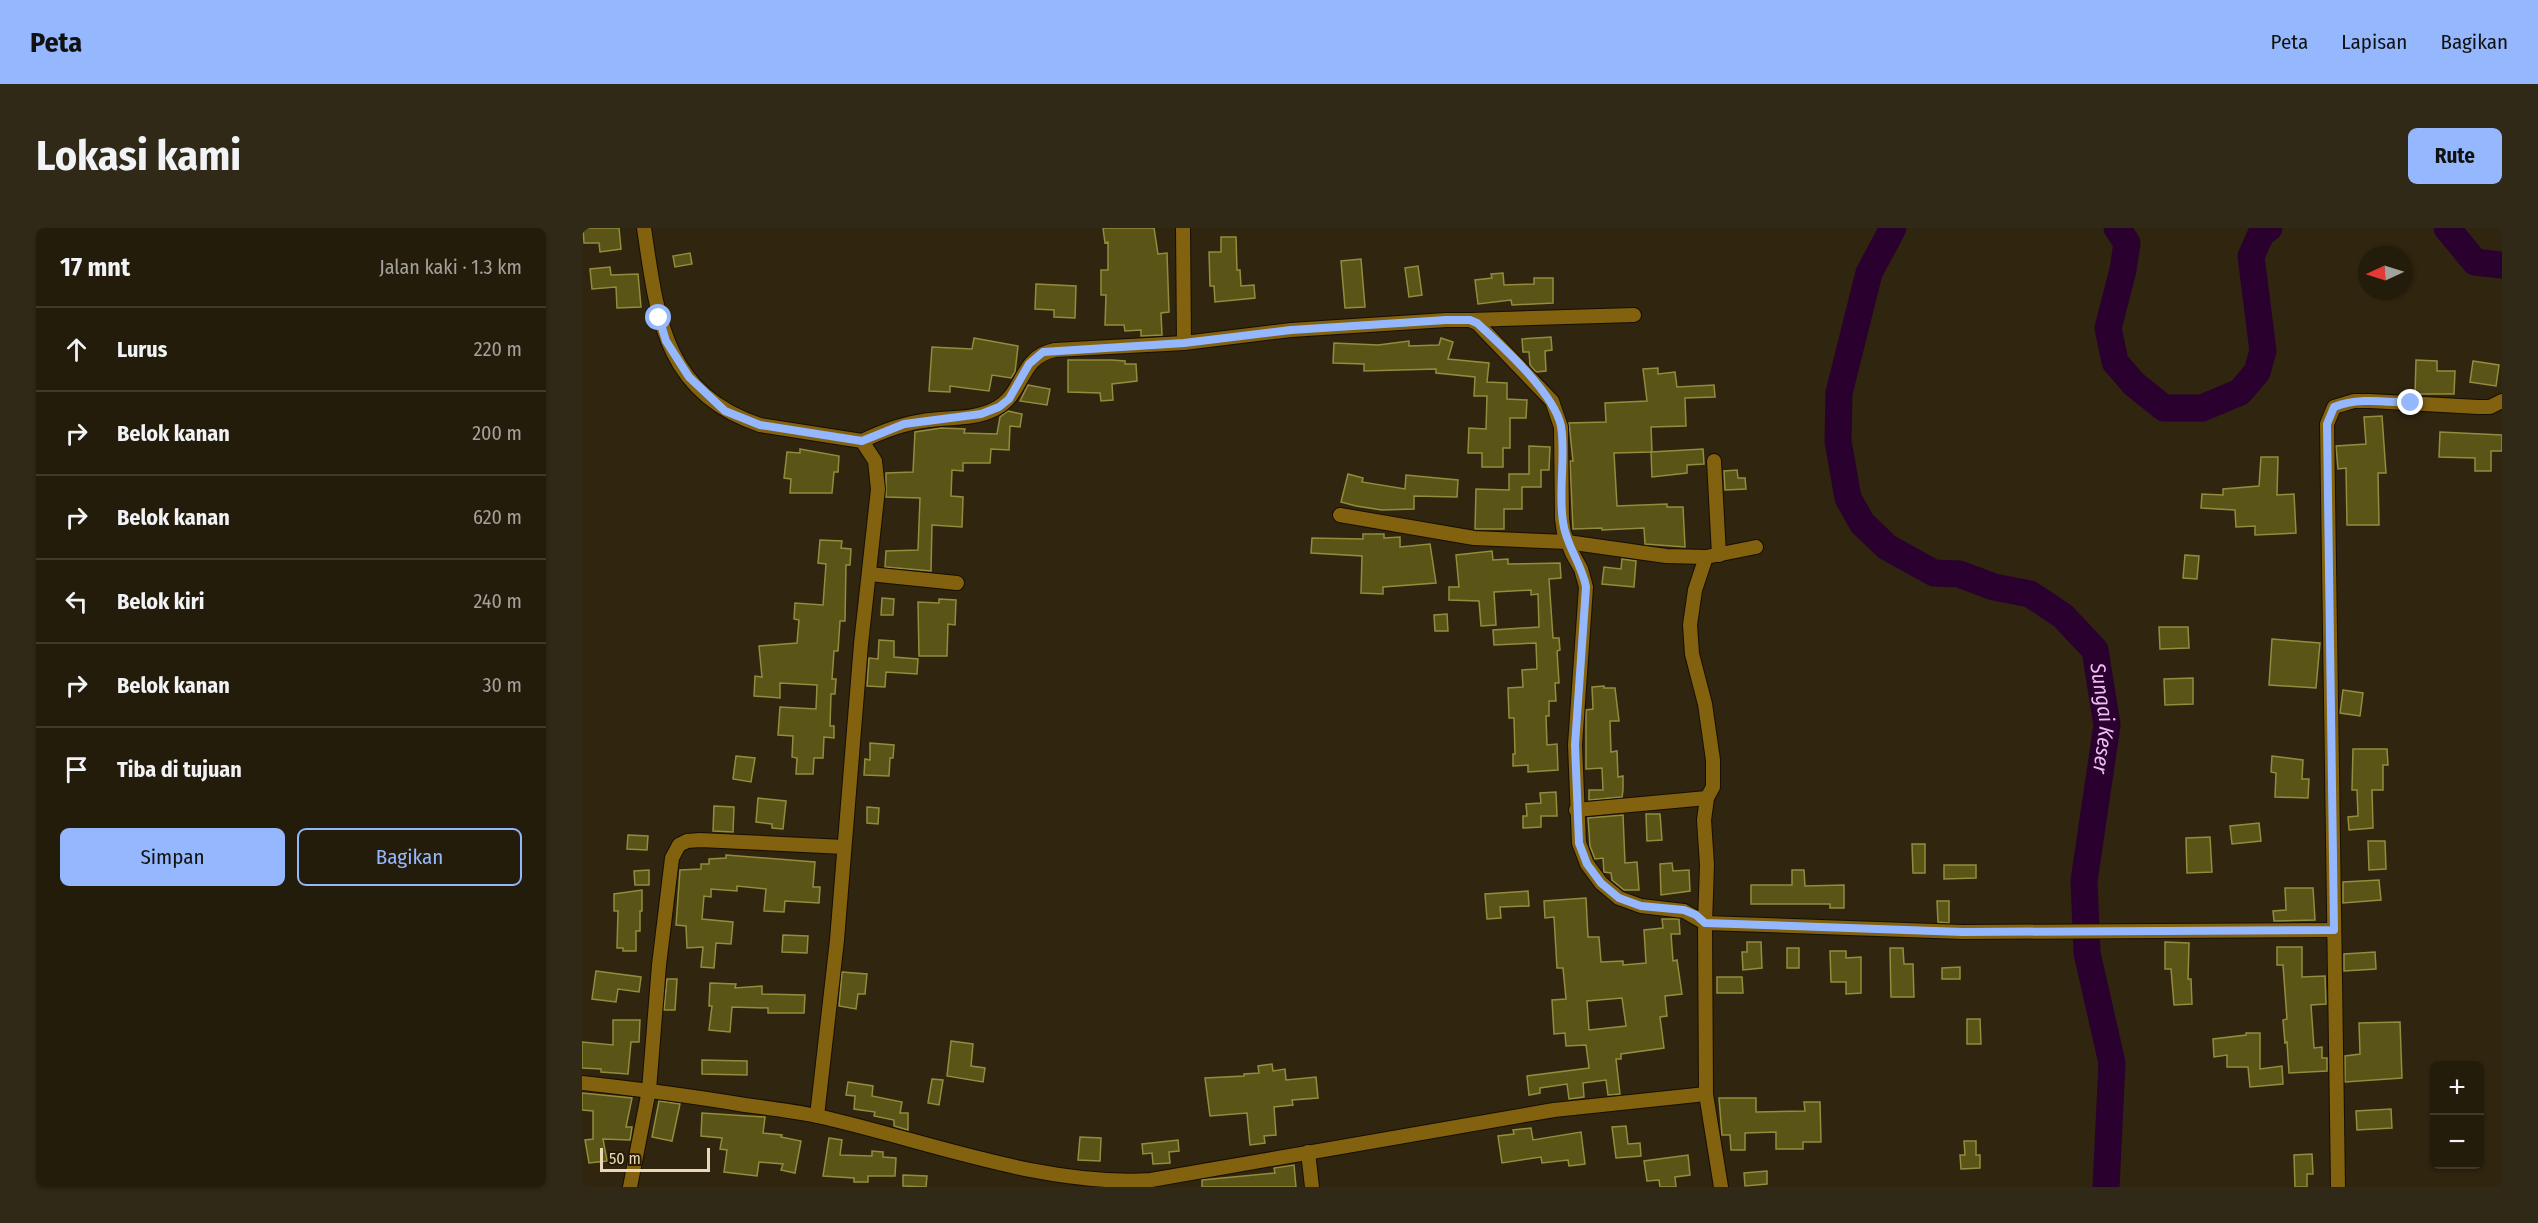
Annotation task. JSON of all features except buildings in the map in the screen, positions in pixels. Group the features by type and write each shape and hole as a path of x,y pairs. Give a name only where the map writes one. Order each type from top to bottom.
{"street":[{"path":"644,228 659,318 666,341 689,377 725,411 744,420 770,427 862,441 904,424 981,414 999,407 1009,399 1029,364 1043,352 1184,343 1291,330 1470,320 1634,315"},
{"path":"1183,228 1184,343"},
{"path":"1470,320 1484,329 1544,391 1557,412 1561,427 1562,519 1567,542 1581,569 1586,596 1575,745 1579,843 1587,864 1601,883 1619,898 1641,906 1684,910 1696,915 1705,923 1963,932 2334,930"},
{"path":"2338,1187 2326,447 2329,414 2334,407 2354,401 2490,407 2502,401"},
{"path":"817,1116 837,940 861,644 878,489 875,461 862,441"},
{"path":"1714,461 1712,556 1695,590 1690,625 1692,654 1705,704 1713,760 1713,787 1707,798 1704,820 1707,865 1706,1094 1721,1187"},
{"path":"1340,515 1474,538 1567,542 1666,556 1712,556 1756,547"},
{"path":"869,574 957,583"},
{"path":"1576,810 1707,798"},
{"path":"630,1187 649,1090 659,964 672,858 679,845 687,841 700,840 844,847"},
{"path":"582,1083 649,1090 817,1116 1021,1171 1086,1180 1134,1182 1443,1131 1554,1110 1706,1094"},
{"path":"1308,1152 1312,1187"}],"waterway":[{"name":"Sungai Keser","path":"1893,228 1869,273 1839,393 1838,441 1848,498 1862,523 1887,547 1934,573 1959,574 1994,587 2030,594 2063,616 2095,650 2107,725 2084,881 2087,953 2112,1063 2106,1187"},
{"path":"2117,228 2127,243 2123,270 2108,328 2115,362 2134,384 2164,408 2202,408 2240,392 2257,372 2263,351 2251,256 2261,234 2269,228"},
{"path":"2447,228 2475,262 2502,265"}],"route":[{"path":"659,318 666,341 676,359 689,377 725,411 760,425 862,441 904,424 989,412 1009,399 1029,364 1043,352 1184,343 1291,330 1394,323 1446,320 1470,320 1477,323 1544,391 1552,401 1561,427 1564,533 1581,569 1586,587 1585,628 1575,745 1576,817 1579,843 1587,864 1601,883 1619,898 1641,906 1684,910 1696,915 1705,923 1963,932 2334,930 2327,424 2329,414 2334,407 2354,401 2411,403"}]}
